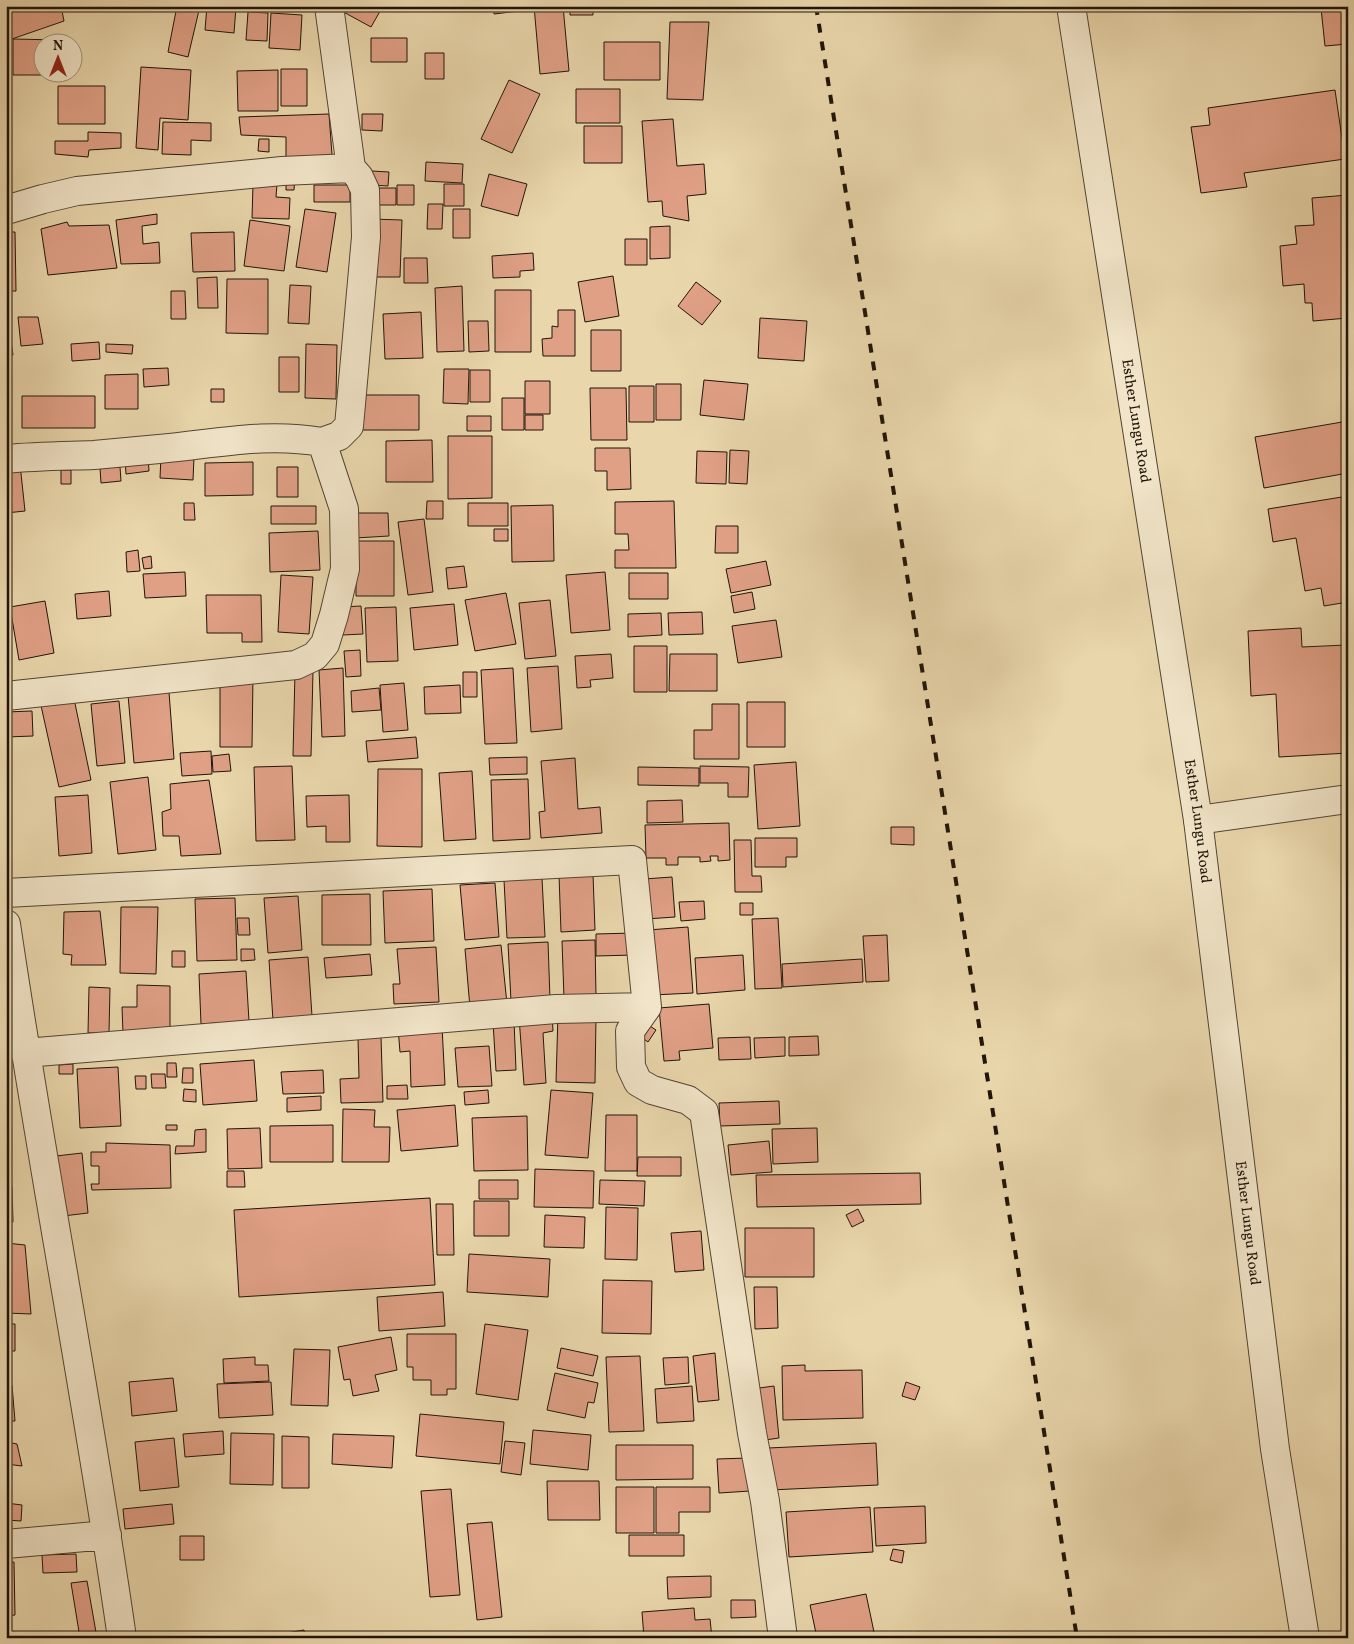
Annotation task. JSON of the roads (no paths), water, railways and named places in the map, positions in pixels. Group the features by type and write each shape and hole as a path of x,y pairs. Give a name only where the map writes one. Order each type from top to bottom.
{"street":[{"path":"6,459 38,456 93,455 171,448 252,437 285,437 322,442 339,436 349,426 366,237 365,190 359,177 351,168 329,6"},
{"name":"Esther Lungu Road","path":"1071,6 1198,820 1275,1449 1305,1638"},
{"path":"6,210 77,191 282,171 351,168"},
{"path":"6,696 296,665 315,656 325,644 345,569 344,509 322,442"},
{"path":"1198,820 1348,799"},
{"path":"6,893 632,860 647,1007 630,1032 632,1067 638,1082 652,1090 688,1100 704,1112 752,1433 765,1501 783,1638"},
{"path":"6,924 25,1053 107,1535 122,1638"},
{"path":"25,1053 556,1009 647,1007"},
{"path":"6,1544 107,1535"}],"railway":[{"path":"816,6 1077,1638"}]}
